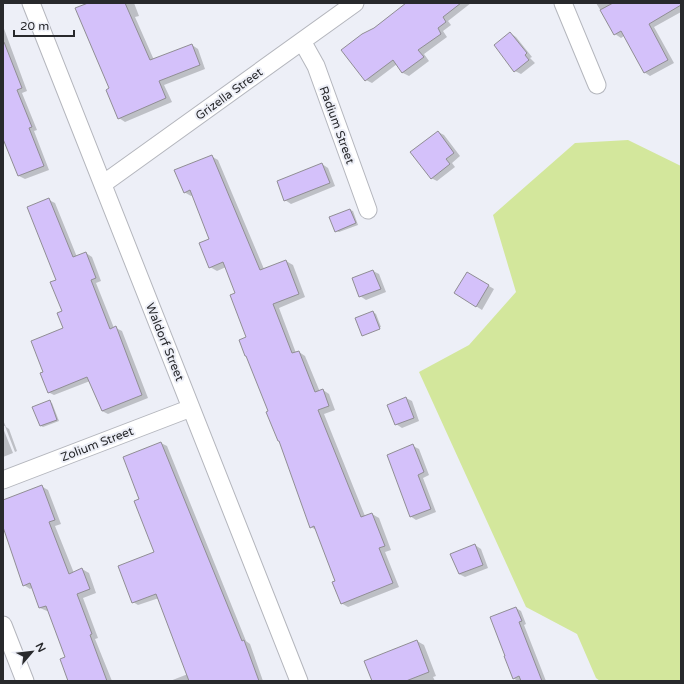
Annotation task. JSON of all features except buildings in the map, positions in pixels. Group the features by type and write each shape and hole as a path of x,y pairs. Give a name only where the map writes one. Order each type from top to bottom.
{"street":[{"name":"Waldorf Street","path":"31,3 299,681"},
{"name":"Grizella Street","path":"103,184 355,3"},
{"path":"563,3 597,85"},
{"name":"Radium Street","path":"302,41 316,66 368,210"},
{"name":"Zolium Street","path":"3,480 191,408"},
{"path":"3,625 25,681"}],"green space":[{"path":"628,140 681,166 681,681 600,681 596,678 577,634 526,607 419,372 469,345 516,292 493,215 575,143"}]}
